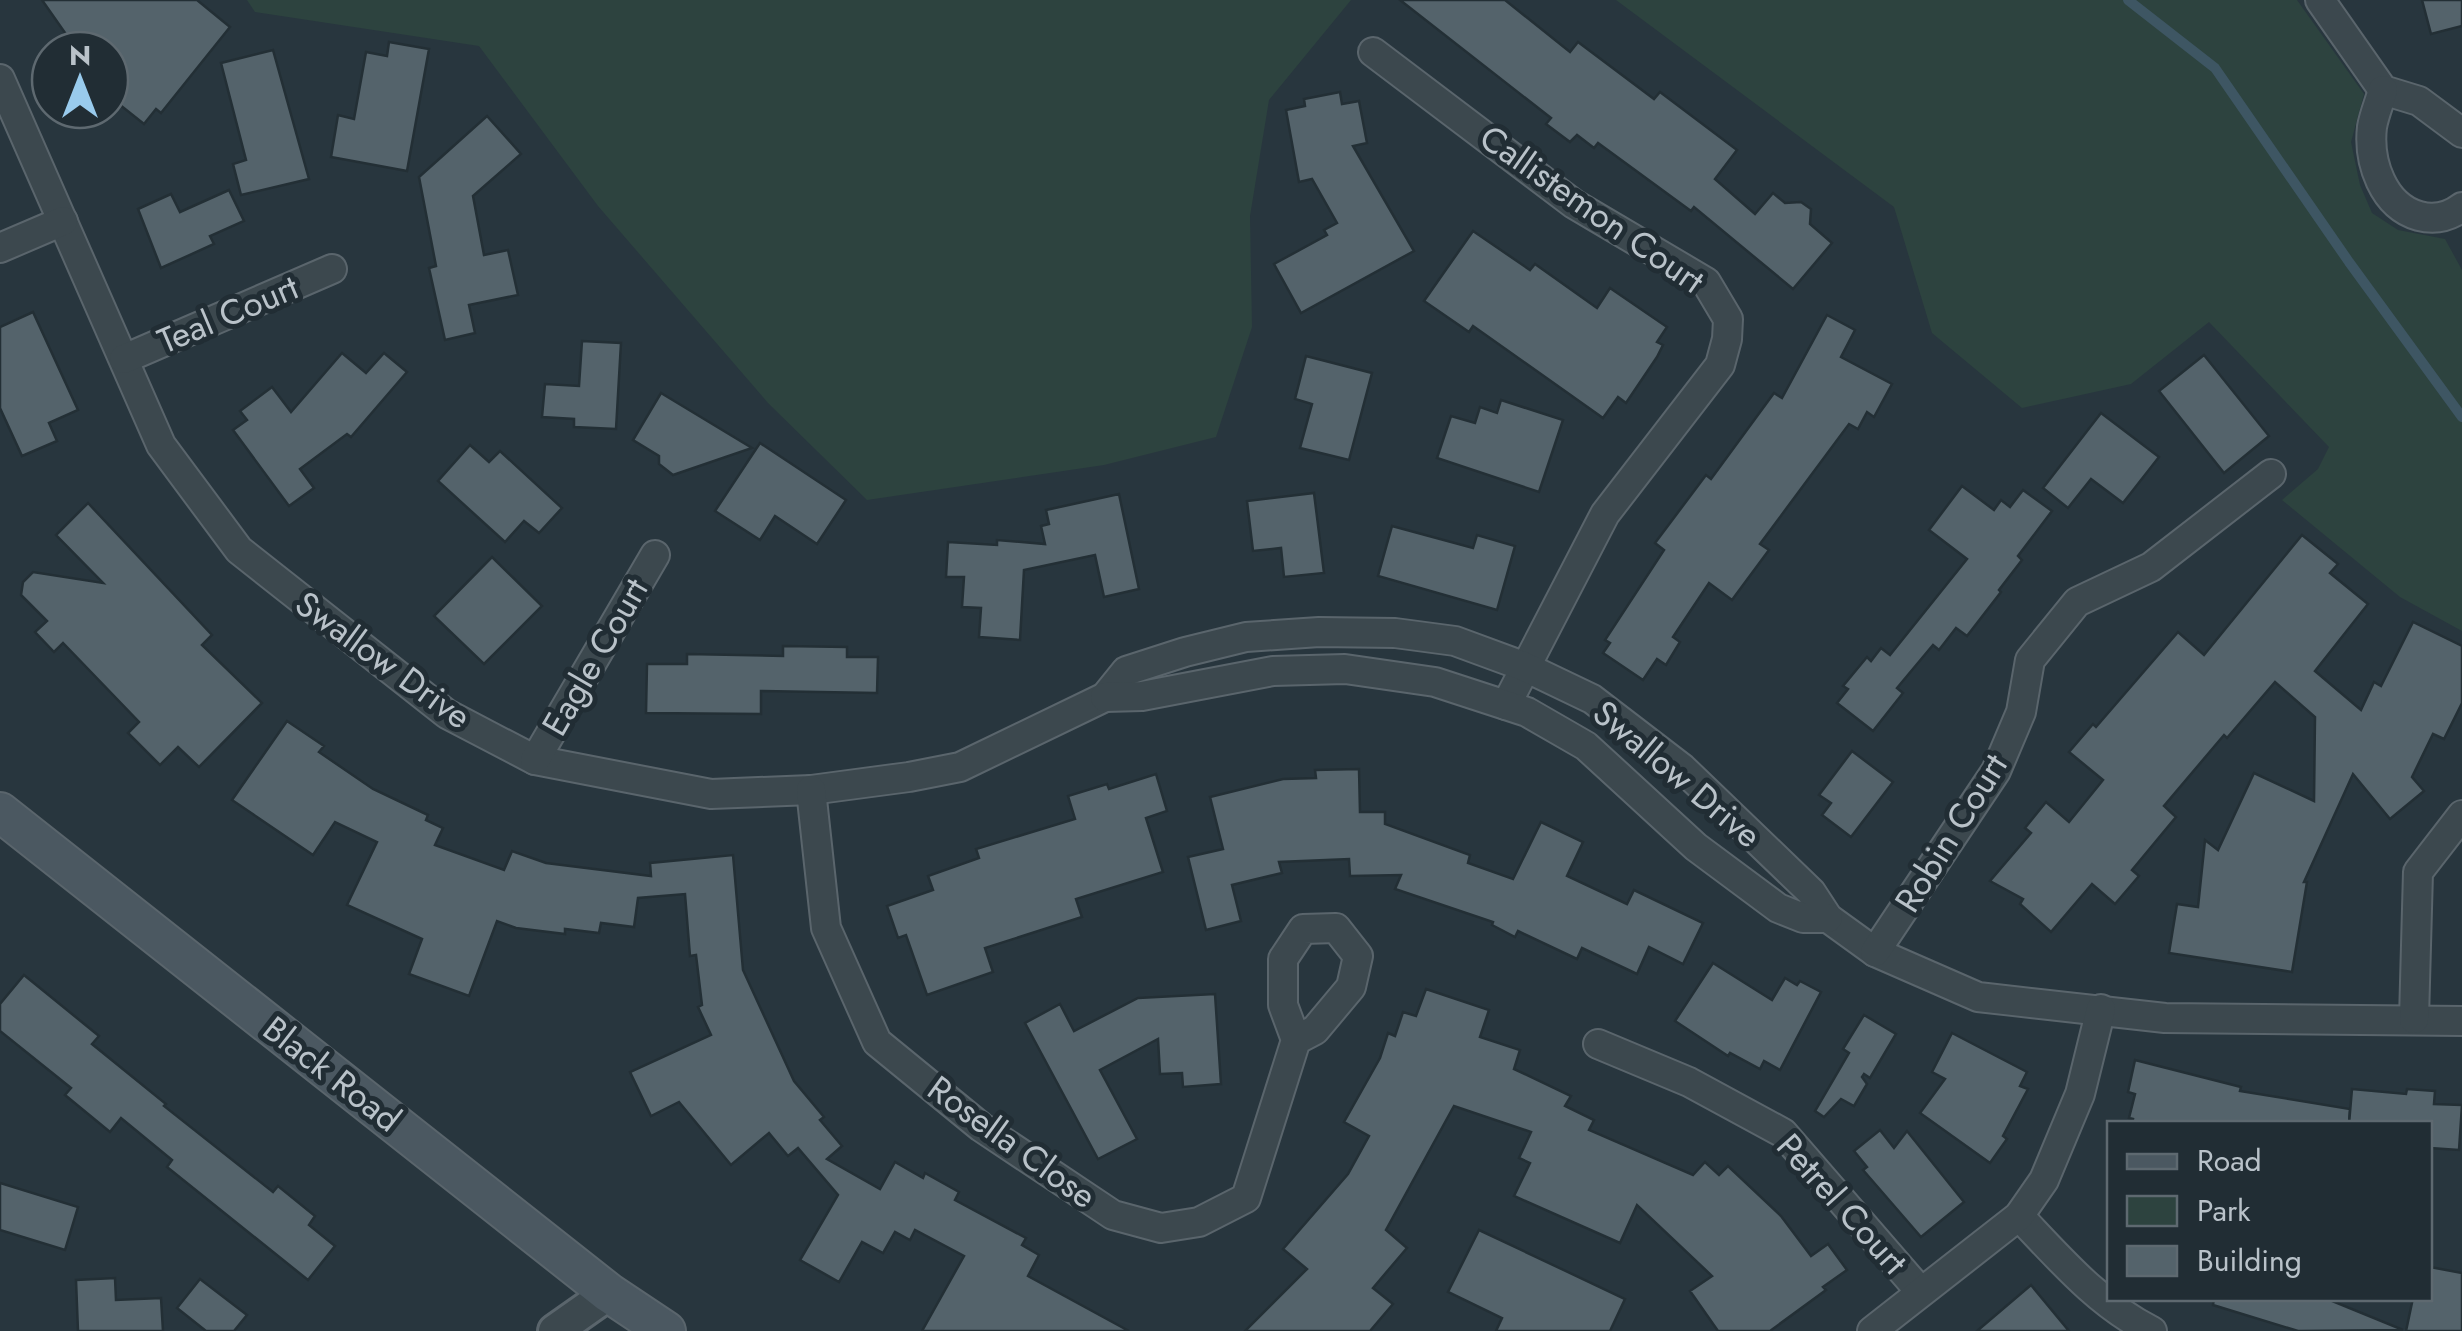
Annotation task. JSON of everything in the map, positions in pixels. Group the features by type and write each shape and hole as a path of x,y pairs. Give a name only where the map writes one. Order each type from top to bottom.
{"main road":[{"name":"Black Road","path":"0,812 609,1292 666,1331"}],"street":[{"path":"2320,0 2383,90 2419,100 2462,133"},
{"name":"Callistemon Court","path":"1374,52 1574,204 1706,282 1728,319 1720,365 1606,514 1506,705"},
{"name":"Swallow Drive","path":"0,78 162,445 239,550 446,714 535,760 711,794 811,790 960,767 1104,696 1126,672 1170,656 1246,638 1395,632 1455,641 1524,666 1592,699 1682,768 1811,892 1828,918 1875,952 1978,997 2165,1018 2462,1021"},
{"path":"2383,90 2372,128 2375,163 2385,191 2402,211 2432,220 2462,207"},
{"path":"0,248 63,220"},
{"name":"Teal Court","path":"124,358 332,269"},
{"name":"Robin Court","path":"1875,952 1996,770 2021,712 2030,660 2076,602 2151,567 2271,474"},
{"name":"Eagle Court","path":"535,760 654,555"},
{"name":"Swallow Drive","path":"1104,696 1142,696 1272,672 1345,669 1435,682 1527,712 1586,746 1696,847 1778,908 1803,918 1828,918"},
{"name":"Rosella Close","path":"811,790 826,928 877,1042 981,1126 1113,1215 1161,1228 1199,1222 1246,1198 1296,1040"},
{"path":"2414,1019 2418,872 2462,815"},
{"path":"1872,1331 2018,1216 2044,1180 2080,1094 2102,1010"},
{"name":"Petrel Court","path":"1598,1044 1689,1082 1783,1133 1920,1292"},
{"path":"2018,1216 2083,1283 2152,1331"},
{"path":"555,1331 609,1292"}],"green space":[{"path":"247,0 1351,0 1269,100 1250,216 1252,327 1216,437 1104,465 867,500 768,403 598,206 479,46 255,12"},
{"path":"1616,0 2297,0 2364,94 2351,142 2360,185 2372,213 2398,230 2445,239 2462,270 2462,631 2400,597 2282,500 2318,469 2329,447 2209,322 2131,384 2022,408 1932,333 1894,207"}],"building":[{"path":"42,0 197,0 230,27 161,113 156,109 144,124 130,113 130,30 63,30"},
{"path":"1400,0 1505,0 1570,52 1578,42 1654,99 1660,92 1737,150 1715,179 1755,214 1773,193 1785,203 1801,202 1811,209 1810,224 1832,243 1793,289 1694,207 1691,211 1598,143 1594,148 1577,135 1570,142 1546,124 1551,118"},
{"path":"2422,0 2462,0 2462,26 2431,34"},
{"path":"389,42 429,49 407,171 331,157 338,115 354,119 366,52 387,56"},
{"path":"273,50 309,179 241,195 233,164 246,160 221,63"},
{"path":"1340,92 1342,104 1359,101 1367,143 1353,146 1414,251 1301,313 1274,264 1327,235 1324,230 1337,223 1312,179 1299,182 1286,110 1305,106 1304,99"},
{"path":"487,116 521,154 473,196 484,255 508,250 518,295 469,305 475,333 445,340 429,268 436,266 419,177"},
{"path":"229,190 244,221 210,236 214,244 161,268 138,209 171,194 180,212"},
{"path":"1473,231 1530,270 1535,264 1597,308 1610,288 1667,327 1657,342 1663,345 1657,357 1626,403 1618,397 1603,418 1473,326 1469,332 1424,301"},
{"path":"33,312 78,410 49,423 57,441 22,456 0,408 0,327"},
{"path":"1827,315 1855,330 1841,357 1892,384 1874,417 1867,412 1858,429 1849,424 1760,544 1769,550 1732,600 1709,583 1673,637 1680,642 1666,665 1657,659 1643,680 1603,653 1610,643 1605,640 1664,550 1655,543 1706,475 1711,479 1774,393 1782,398"},
{"path":"582,341 621,343 616,429 574,427 574,419 542,417 545,384 579,386"},
{"path":"342,353 366,373 384,353 407,372 351,437 347,434 300,469 314,488 289,506 233,430 247,420 240,411 272,387 291,412"},
{"path":"2204,355 2269,436 2224,473 2159,391"},
{"path":"1306,356 1372,373 1349,460 1300,448 1312,404 1295,399"},
{"path":"661,393 752,448 673,475 659,464 659,456 633,440"},
{"path":"1501,400 1563,420 1539,492 1437,458 1451,416 1475,423 1480,407 1497,413"},
{"path":"2101,413 2159,457 2123,503 2091,479 2068,508 2043,488"},
{"path":"760,443 846,500 817,544 775,516 760,540 715,511"},
{"path":"470,445 489,462 500,451 562,508 539,533 524,521 505,542 438,481"},
{"path":"1962,486 1994,510 2001,500 2010,507 2023,490 2052,511 2018,556 2022,560 2001,592 1967,636 1956,628 1939,650 1933,645 1897,688 1903,693 1873,731 1837,703 1848,689 1843,686 1867,657 1871,661 1881,648 1890,655 1967,559 1929,530"},
{"path":"1314,493 1324,573 1284,577 1281,548 1253,551 1247,501"},
{"path":"1119,494 1139,589 1104,597 1095,555 1024,570 1020,640 979,637 981,608 962,607 964,577 946,577 948,542 997,545 997,540 1045,544 1041,526 1049,524 1046,510"},
{"path":"88,503 212,635 202,645 262,703 199,767 178,747 160,765 128,733 139,722 63,643 54,652 35,632 47,621 21,595 23,582 33,572 103,583 56,535"},
{"path":"1392,526 1473,548 1477,535 1515,546 1497,610 1378,576"},
{"path":"2302,535 2338,564 2330,573 2368,604 2315,671 2361,710 2374,682 2381,686 2413,622 2462,646 2462,703 2444,739 2433,734 2412,777 2424,791 2390,819 2353,774 2304,882 2292,972 2169,953 2177,904 2198,907 2205,840 2218,850 2254,773 2314,801 2315,717 2275,682 2164,806 2176,817 2132,870 2139,876 2115,904 2092,884 2051,932 2020,904 2023,899 1990,881 2031,833 2025,828 2046,802 2069,822 2103,780 2069,752 2093,724 2096,727 2178,632 2204,655"},
{"path":"492,557 542,606 484,664 434,616"},
{"path":"783,646 847,647 847,657 878,657 877,693 761,691 761,714 646,713 647,664 687,664 687,654 783,656"},
{"path":"287,721 324,746 319,752 373,789 428,815 426,820 443,828 435,845 504,870 512,851 546,863 651,876 650,863 733,855 743,970 794,1081 842,1146 827,1159 880,1189 895,1162 959,1192 955,1200 1026,1238 1022,1245 1039,1255 1028,1276 1129,1331 922,1331 964,1256 915,1230 910,1240 895,1232 883,1253 862,1242 839,1282 800,1260 838,1195 798,1148 788,1156 769,1133 731,1165 679,1102 651,1116 630,1072 711,1035 698,1007 702,1005 696,955 690,956 685,894 638,898 634,927 601,923 599,933 565,929 565,934 516,928 497,921 469,996 409,974 422,939 347,905 377,842 335,822 313,855 232,800"},
{"path":"1852,751 1893,782 1851,837 1822,815 1831,803 1819,795"},
{"path":"1359,769 1360,812 1385,812 1385,824 1470,855 1468,863 1513,879 1541,822 1583,842 1567,876 1627,904 1634,890 1703,923 1683,964 1649,947 1637,974 1582,948 1577,959 1518,931 1515,937 1492,925 1493,922 1395,889 1401,875 1350,876 1349,859 1279,862 1282,873 1232,885 1241,921 1206,930 1188,857 1223,849 1210,797 1283,779 1316,778 1315,770"},
{"path":"1156,774 1167,811 1146,818 1163,872 1076,899 1082,917 985,948 993,972 927,995 906,935 898,938 887,906 933,890 928,876 979,858 976,849 1075,819 1068,796 1107,784 1109,789"},
{"path":"1713,963 1772,1000 1785,978 1821,992 1780,1070 1764,1061 1760,1069 1730,1053 1728,1056 1675,1021"},
{"path":"24,975 99,1036 92,1044 164,1106 273,1192 278,1186 315,1216 309,1225 335,1246 308,1280 167,1167 172,1160 121,1118 110,1132 65,1095 71,1088 0,1031 0,1004"},
{"path":"1426,989 1489,1010 1480,1037 1520,1050 1514,1069 1571,1096 1565,1106 1594,1120 1589,1130 1693,1175 1705,1162 1719,1175 1728,1166 1781,1216 1811,1256 1828,1244 1847,1270 1770,1331 1718,1331 1690,1291 1712,1276 1637,1205 1620,1243 1514,1196 1530,1163 1519,1158 1531,1132 1454,1106 1386,1230 1407,1248 1373,1288 1393,1304 1370,1331 1245,1331 1307,1269 1283,1249 1348,1174 1369,1136 1344,1122 1380,1058 1388,1033 1395,1036 1403,1012 1416,1016"},
{"path":"1215,994 1221,1084 1183,1087 1182,1073 1160,1074 1158,1039 1100,1070 1137,1139 1098,1159 1025,1023 1060,1004 1074,1031 1138,998"},
{"path":"1864,1015 1896,1034 1870,1078 1864,1074 1862,1077 1867,1084 1854,1106 1841,1099 1824,1117 1815,1111 1849,1053 1843,1049"},
{"path":"1952,1033 2027,1072 2020,1086 2028,1089 2003,1136 2007,1139 1990,1163 1920,1113 1945,1079 1932,1072"},
{"path":"2135,1060 2241,1087 2240,1091 2350,1109 2349,1121 2133,1121 2129,1118 2135,1094 2128,1092"},
{"path":"2352,1089 2406,1094 2407,1089 2435,1091 2434,1104 2462,1105 2459,1150 2432,1148 2432,1121 2349,1121"},
{"path":"1880,1130 1894,1148 1907,1131 1964,1202 1921,1237 1863,1170 1867,1167 1854,1151"},
{"path":"0,1183 78,1207 65,1250 0,1230"},
{"path":"1479,1230 1625,1299 1610,1331 1496,1331 1502,1318 1448,1292"},
{"path":"2432,1267 2462,1273 2462,1331 2406,1331 2412,1301 2432,1301"},
{"path":"115,1278 116,1300 161,1298 163,1331 78,1331 76,1280"},
{"path":"200,1279 247,1315 234,1331 206,1331 177,1308"},
{"path":"2031,1285 2069,1331 1977,1331"},
{"path":"2214,1301 2332,1301 2403,1330 2298,1331 2213,1305"}],"waterway":[{"path":"2128,0 2215,68 2462,417"}]}
